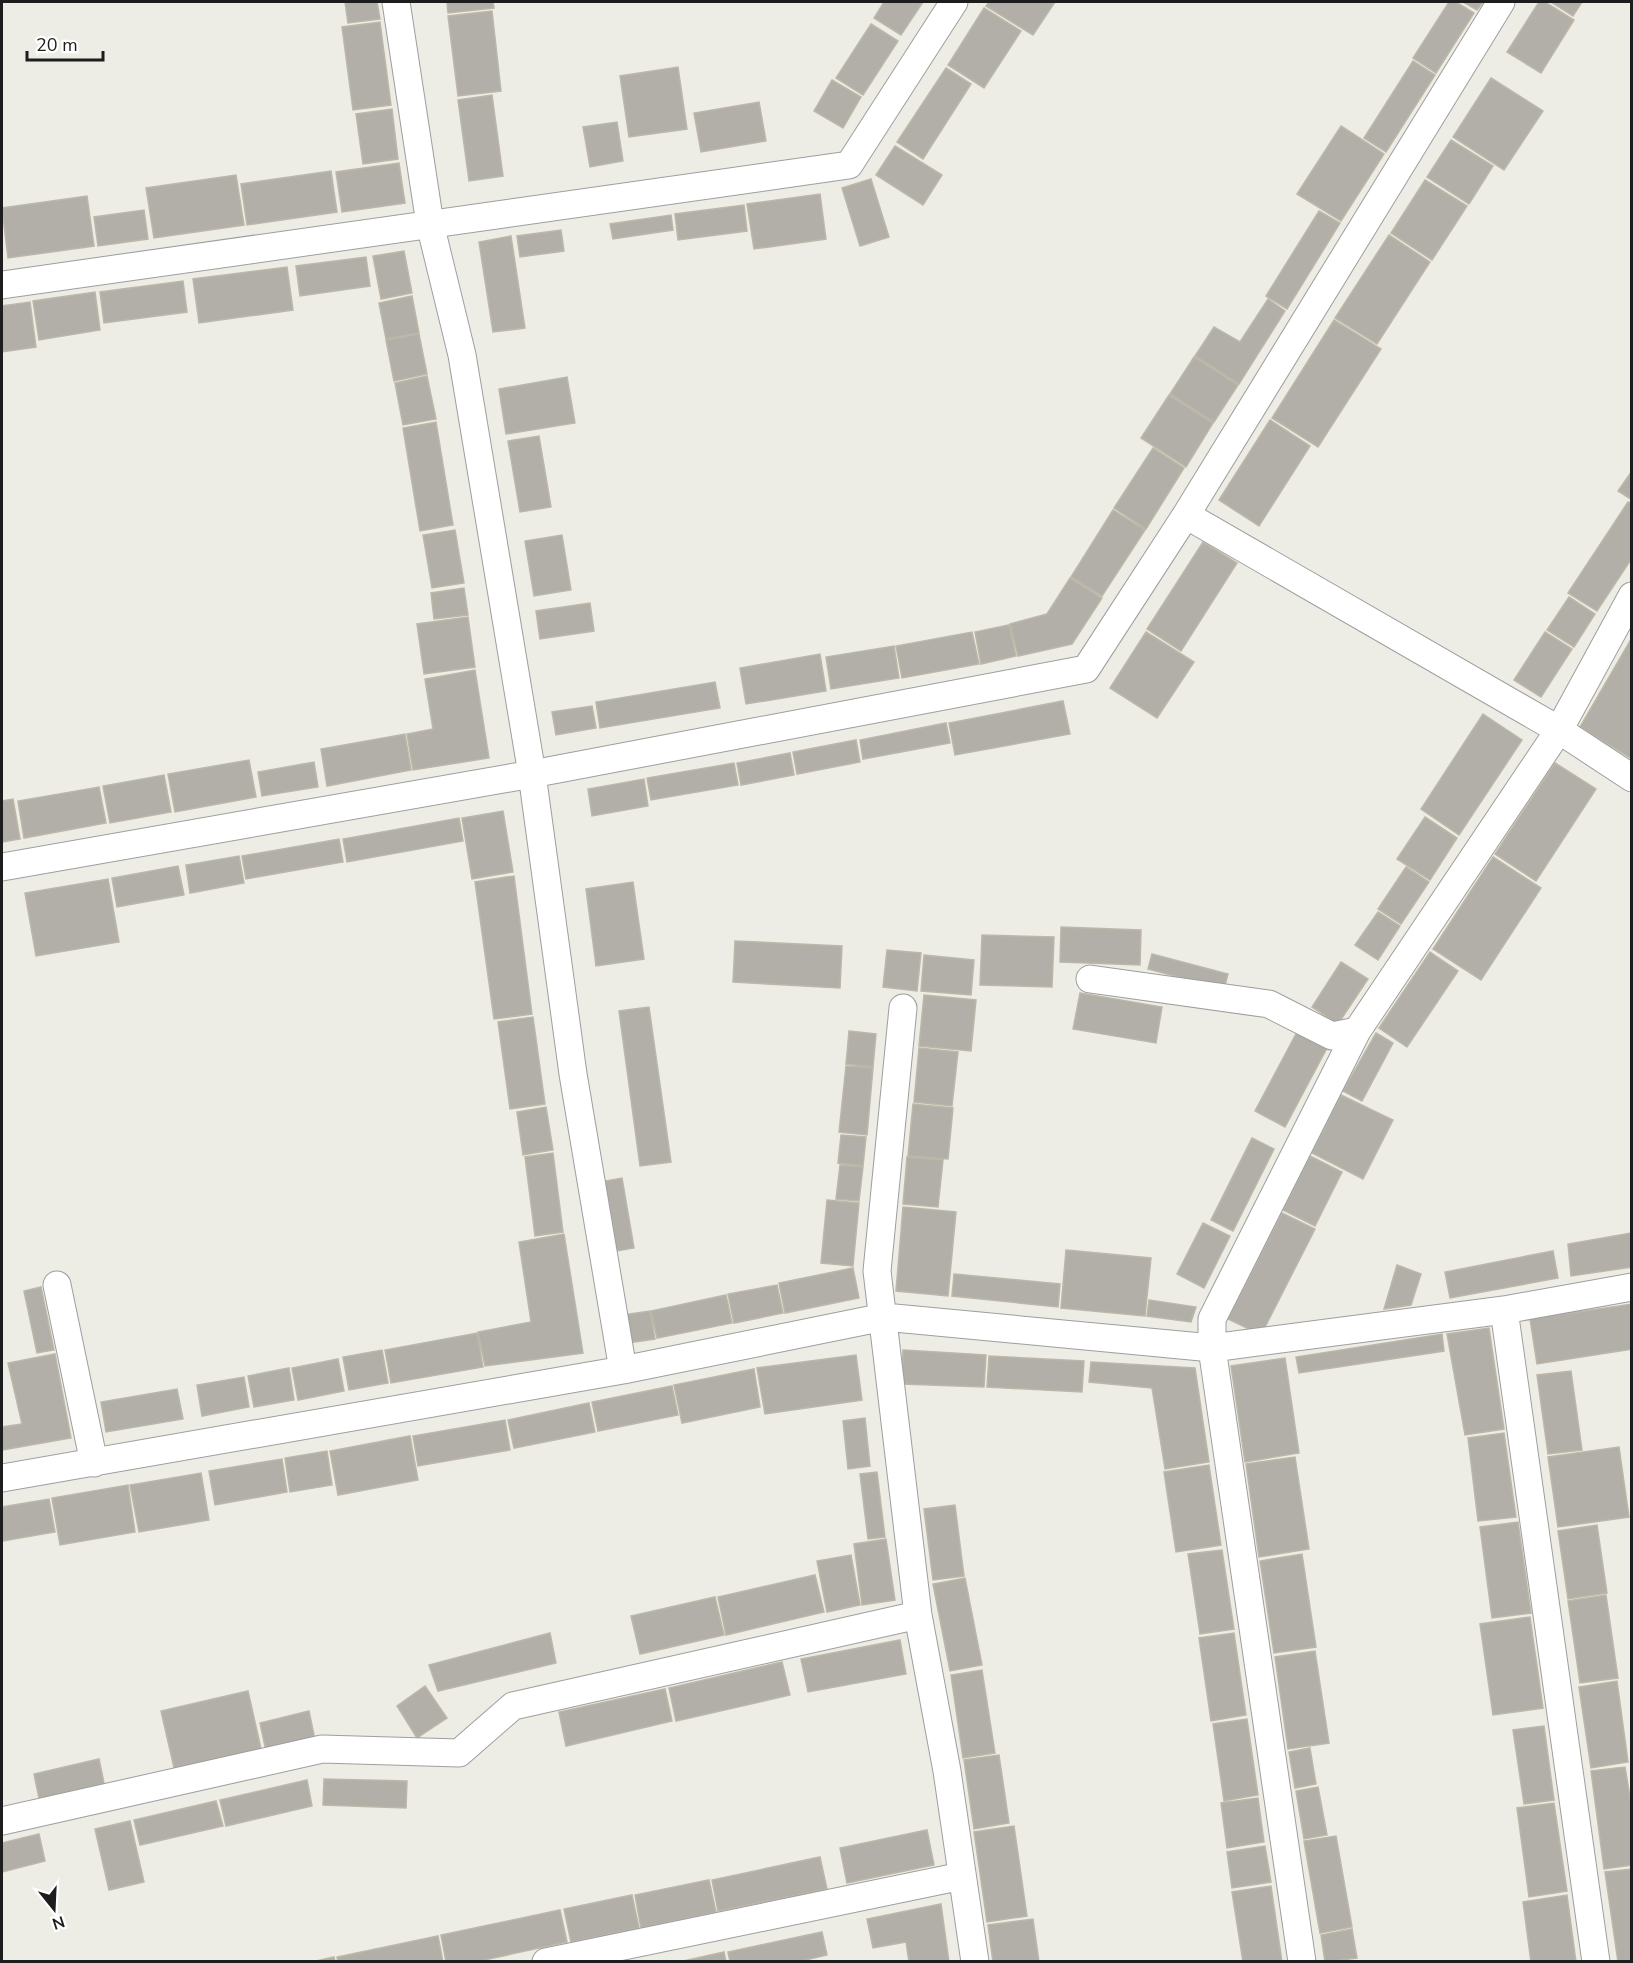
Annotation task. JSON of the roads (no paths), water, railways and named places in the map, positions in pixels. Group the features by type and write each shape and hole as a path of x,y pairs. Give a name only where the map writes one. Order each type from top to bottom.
{"street":[{"path":"396,2 430,224 462,355 532,774 573,1074 623,1370"},
{"path":"2,285 849,165 954,2"},
{"path":"2,867 532,774 1086,669 1186,516 1501,2"},
{"path":"1186,516 1559,730 1632,778"},
{"path":"1302,1962 1212,1348 1212,1319 1357,1031 1559,730 1632,596"},
{"path":"1090,978 1269,1004 1332,1036 1357,1031"},
{"path":"903,1008 877,1271 918,1615 947,1771 975,1962"},
{"path":"57,1285 94,1463"},
{"path":"2,1478 623,1370 884,1317 1212,1348 1504,1310 1632,1287"},
{"path":"1504,1310 1596,1962"},
{"path":"2,1821 322,1749 459,1753 513,1706 918,1615"},
{"path":"546,1962 962,1876"}]}
